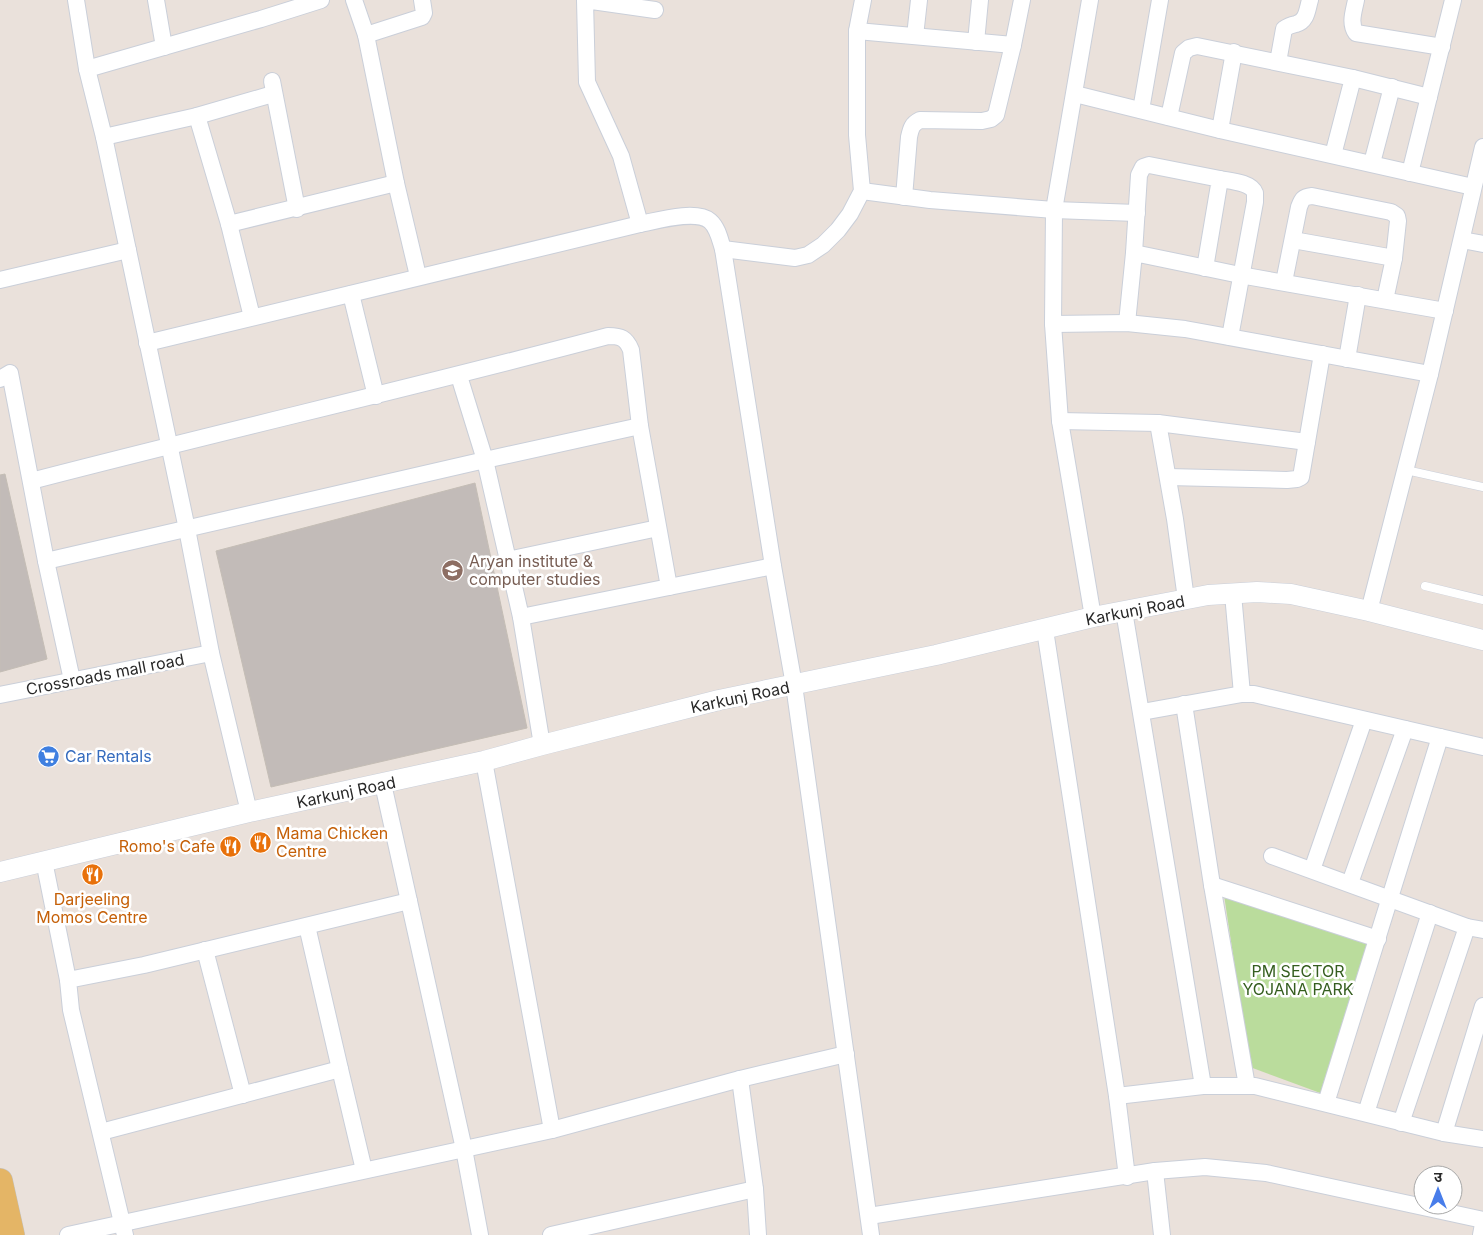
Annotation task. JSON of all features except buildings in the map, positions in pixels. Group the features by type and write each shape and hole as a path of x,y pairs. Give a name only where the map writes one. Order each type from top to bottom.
{"main road":[{"path":"0,1180 12,1235"}],"street":[{"path":"76,0 88,69 187,528 211,653 249,812"},
{"path":"156,0 164,47"},
{"path":"88,69 164,47 275,6 321,0"},
{"path":"354,0 366,35 396,183 418,276"},
{"path":"366,35 422,16 424,9 422,0"},
{"path":"640,224 621,156 587,82 585,0 655,10"},
{"path":"723,249 795,258 808,255 823,245 850,214 862,192 857,135 858,31 863,0"},
{"path":"915,36 920,0"},
{"path":"976,42 980,0"},
{"path":"904,197 909,137 914,123 920,120 982,121 991,119 996,115 1022,0"},
{"path":"1090,0 1054,210 1053,324 1060,421 1093,617"},
{"path":"1141,110 1160,0"},
{"path":"1278,62 1284,29 1301,23 1310,0"},
{"path":"1356,0 1352,23 1356,33 1442,47"},
{"path":"1410,173 1453,0"},
{"path":"858,31 1013,45"},
{"path":"1169,117 1183,53 1189,48 1197,46 1234,52 1353,78 1429,98"},
{"path":"1220,130 1234,52"},
{"path":"1333,155 1353,78"},
{"path":"1372,163 1392,87"},
{"path":"104,137 197,116 273,88 297,208"},
{"path":"1075,94 1220,130 1473,187"},
{"path":"197,116 229,224 252,316"},
{"path":"1370,611 1430,374 1483,147"},
{"path":"1127,323 1140,175 1143,167 1150,165 1245,185 1255,193 1255,202 1230,337"},
{"path":"1204,268 1220,179"},
{"path":"229,224 396,183"},
{"path":"862,192 1054,210 1137,213"},
{"path":"1284,282 1302,200 1305,197 1312,196 1391,212 1397,216 1394,258 1385,300"},
{"path":"147,343 252,316 640,224 675,217 696,216 709,220 716,229 723,249 773,566 794,685 871,1235"},
{"path":"1293,240 1394,258"},
{"path":"1462,240 1483,244"},
{"path":"0,280 128,250"},
{"path":"1134,253 1240,275 1445,311"},
{"path":"351,294 376,396"},
{"path":"1347,358 1358,295"},
{"path":"1053,324 1127,323 1184,329 1430,374"},
{"path":"31,480 168,445 458,376 608,336 619,336 627,341 631,350 640,426 668,587"},
{"path":"1168,477 1297,479 1301,476 1322,354"},
{"path":"0,379 10,373 46,562 72,680"},
{"path":"458,376 485,460 522,617 542,744"},
{"path":"1060,421 1158,423 1306,442"},
{"path":"1158,423 1175,520 1186,599"},
{"path":"46,562 187,528 640,426"},
{"path":"508,560 658,528"},
{"path":"522,617 773,566"},
{"name":"Karkunj Road","path":"0,872 249,812 484,761 542,744 719,700 1044,630 1093,617 1208,595 1258,592 1291,594 1370,611 1483,640"},
{"path":"1233,594 1242,694"},
{"path":"1124,611 1203,1086"},
{"path":"1044,630 1117,1096 1127,1176"},
{"name":"Crossroads mall road","path":"0,695 211,653"},
{"path":"1142,712 1242,694 1254,694 1483,747"},
{"path":"1184,704 1212,885 1247,1086"},
{"path":"1312,870 1364,720"},
{"path":"1350,883 1404,729"},
{"path":"1326,1103 1440,737"},
{"path":"484,761 552,1130"},
{"path":"383,784 464,1149 480,1235"},
{"path":"1272,856 1475,929 1401,1123"},
{"path":"44,861 68,980 71,1010 124,1229"},
{"path":"1212,885 1378,939"},
{"path":"68,980 144,965 410,901"},
{"path":"1366,1113 1430,913"},
{"path":"307,926 364,1170"},
{"path":"205,950 243,1095"},
{"path":"1444,1133 1483,1006"},
{"path":"68,1235 124,1229 364,1170 552,1130 740,1079 846,1054"},
{"path":"101,1132 340,1069"},
{"path":"740,1079 755,1189 758,1235"},
{"path":"1117,1096 1203,1086 1255,1086 1444,1133 1483,1139"},
{"path":"869,1216 1155,1171 1205,1168 1266,1173 1483,1220"},
{"path":"1155,1171 1162,1235"},
{"path":"551,1235 569,1233 755,1189"},
{"path":"1481,1235 1483,1224"}],"lane":[{"path":"1406,470 1483,487"},
{"path":"1424,586 1483,600"}],"green space":[{"name":"PM SECTOR YOJANA PARK","path":"1224,895 1377,938 1323,1094 1250,1067"}],"place":[{"name":"Aryan institute & computer studies","path":"453,570"},
{"name":"Car Rentals","path":"49,756"},
{"name":"Mama Chicken Centre","path":"260,842"},
{"name":"Romo's Cafe","path":"231,846"},
{"name":"Darjeeling Momos Centre","path":"92,875"}]}
